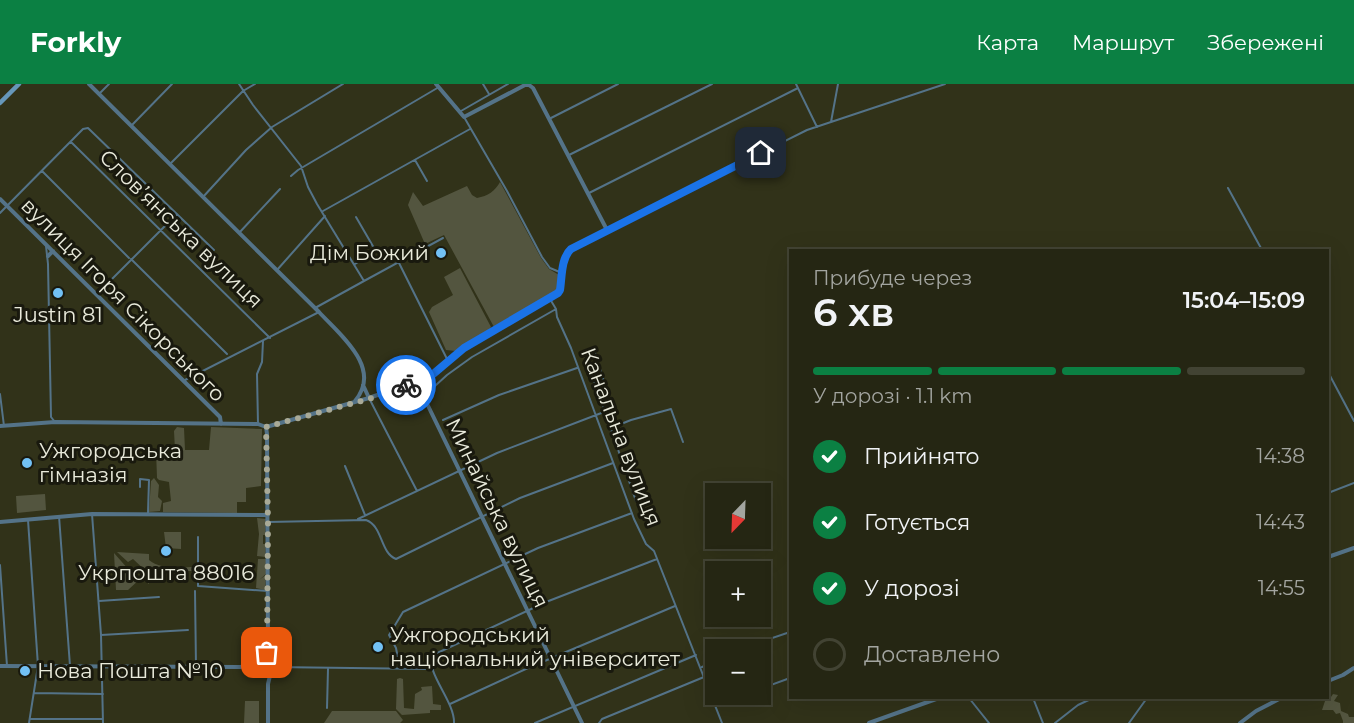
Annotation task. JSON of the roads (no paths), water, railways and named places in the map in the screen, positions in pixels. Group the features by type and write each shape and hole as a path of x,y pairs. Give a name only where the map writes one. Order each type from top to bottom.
{"main road":[{"path":"0,103 19,84"}],"street":[{"path":"89,84 356,351 363,366 363,385 359,396 353,402"},
{"path":"99,94 109,84"},
{"path":"131,126 172,84"},
{"path":"239,84 302,169 308,187 364,281"},
{"path":"170,164 243,91 255,84"},
{"path":"203,197 246,150 272,127 343,84"},
{"path":"483,84 489,94"},
{"path":"458,112 508,84"},
{"path":"464,117 521,86 529,84 608,230"},
{"path":"549,119 618,84"},
{"path":"568,155 712,84"},
{"path":"831,122 838,84"},
{"path":"0,394 2,426 55,422 258,424 266,427 369,398 432,375 490,332 550,298 560,290 568,251 817,127 945,84"},
{"path":"291,176 437,86 464,117 542,257 550,268 562,273"},
{"path":"588,193 797,86 817,127"},
{"path":"0,213 83,129 90,128 214,250"},
{"path":"322,212 470,129"},
{"name":"Словʼянська вулиця","path":"71,142 270,338"},
{"path":"415,159 427,181"},
{"path":"42,171 227,354"},
{"path":"1228,188 1261,249"},
{"path":"239,233 280,189"},
{"name":"вулиця Ігоря Сікорського","path":"0,199 184,380 220,417 221,424"},
{"path":"97,294 177,214"},
{"path":"276,270 325,216"},
{"path":"355,264 371,254 374,248 356,217"},
{"path":"184,380 270,338 364,281 443,238"},
{"path":"44,242 48,256 51,417 55,422"},
{"path":"48,256 53,251"},
{"path":"399,263 448,361"},
{"name":"Канальна вулиця","path":"550,298 571,348 632,513 644,541 654,551 722,723"},
{"path":"423,397 447,375 472,357 556,309"},
{"path":"258,424 257,374 262,362 263,341"},
{"path":"594,350 606,388 597,391"},
{"path":"584,352 636,501"},
{"path":"443,420 500,395 577,368"},
{"path":"1329,374 1354,421"},
{"name":"Минайська вулиця","path":"416,381 582,723"},
{"path":"363,385 417,491"},
{"path":"611,428 670,409 683,442"},
{"path":"355,521 496,453 604,412"},
{"path":"47,422 51,417"},
{"path":"266,427 268,647 271,667 268,684 268,723"},
{"path":"268,522 366,520 375,525 390,555 396,559 520,498 613,463"},
{"path":"345,466 366,520"},
{"path":"140,487 140,479 149,480 148,513"},
{"path":"1329,493 1354,483"},
{"path":"400,669 396,648 389,635 404,612 573,534 632,513"},
{"path":"0,522 58,515 92,514 268,515"},
{"path":"92,514 101,635 103,723"},
{"path":"58,515 70,666"},
{"path":"28,519 38,666 29,723"},
{"path":"198,537 198,586 267,591"},
{"path":"1329,557 1354,548"},
{"path":"454,723 454,714 450,704 432,669 433,655 546,602 657,559"},
{"path":"0,565 7,666"},
{"path":"195,591 196,667"},
{"path":"98,601 159,597"},
{"path":"450,704 676,606"},
{"path":"101,635 188,630"},
{"path":"769,639 789,632"},
{"path":"268,647 263,663 268,684"},
{"path":"535,723 696,655"},
{"path":"0,666 196,667 252,666 263,663 271,667 327,669 432,669"},
{"path":"700,667 705,665"},
{"path":"252,666 264,670 271,667"},
{"path":"1329,681 1354,668"},
{"path":"327,669 327,708"},
{"path":"598,723 704,677"},
{"path":"771,685 789,678"},
{"path":"34,693 103,694"},
{"path":"970,699 989,723"},
{"path":"1033,699 1043,723"},
{"path":"1055,723 1078,705 1091,699"},
{"path":"1129,723 1146,699"},
{"path":"1240,723 1279,699"},
{"path":"869,723 926,700"},
{"path":"884,718 889,723"},
{"path":"30,719 103,719"}],"place":[{"name":"Дім Божий","path":"441,253"},
{"name":"Justin 81","path":"58,293"},
{"name":"Ужгородська гімназія","path":"27,463"},
{"name":"Укрпошта 88016","path":"166,551"},
{"name":"Ужгородський національний університет","path":"378,647"},
{"name":"Нова Пошта №10","path":"25,671"}]}
